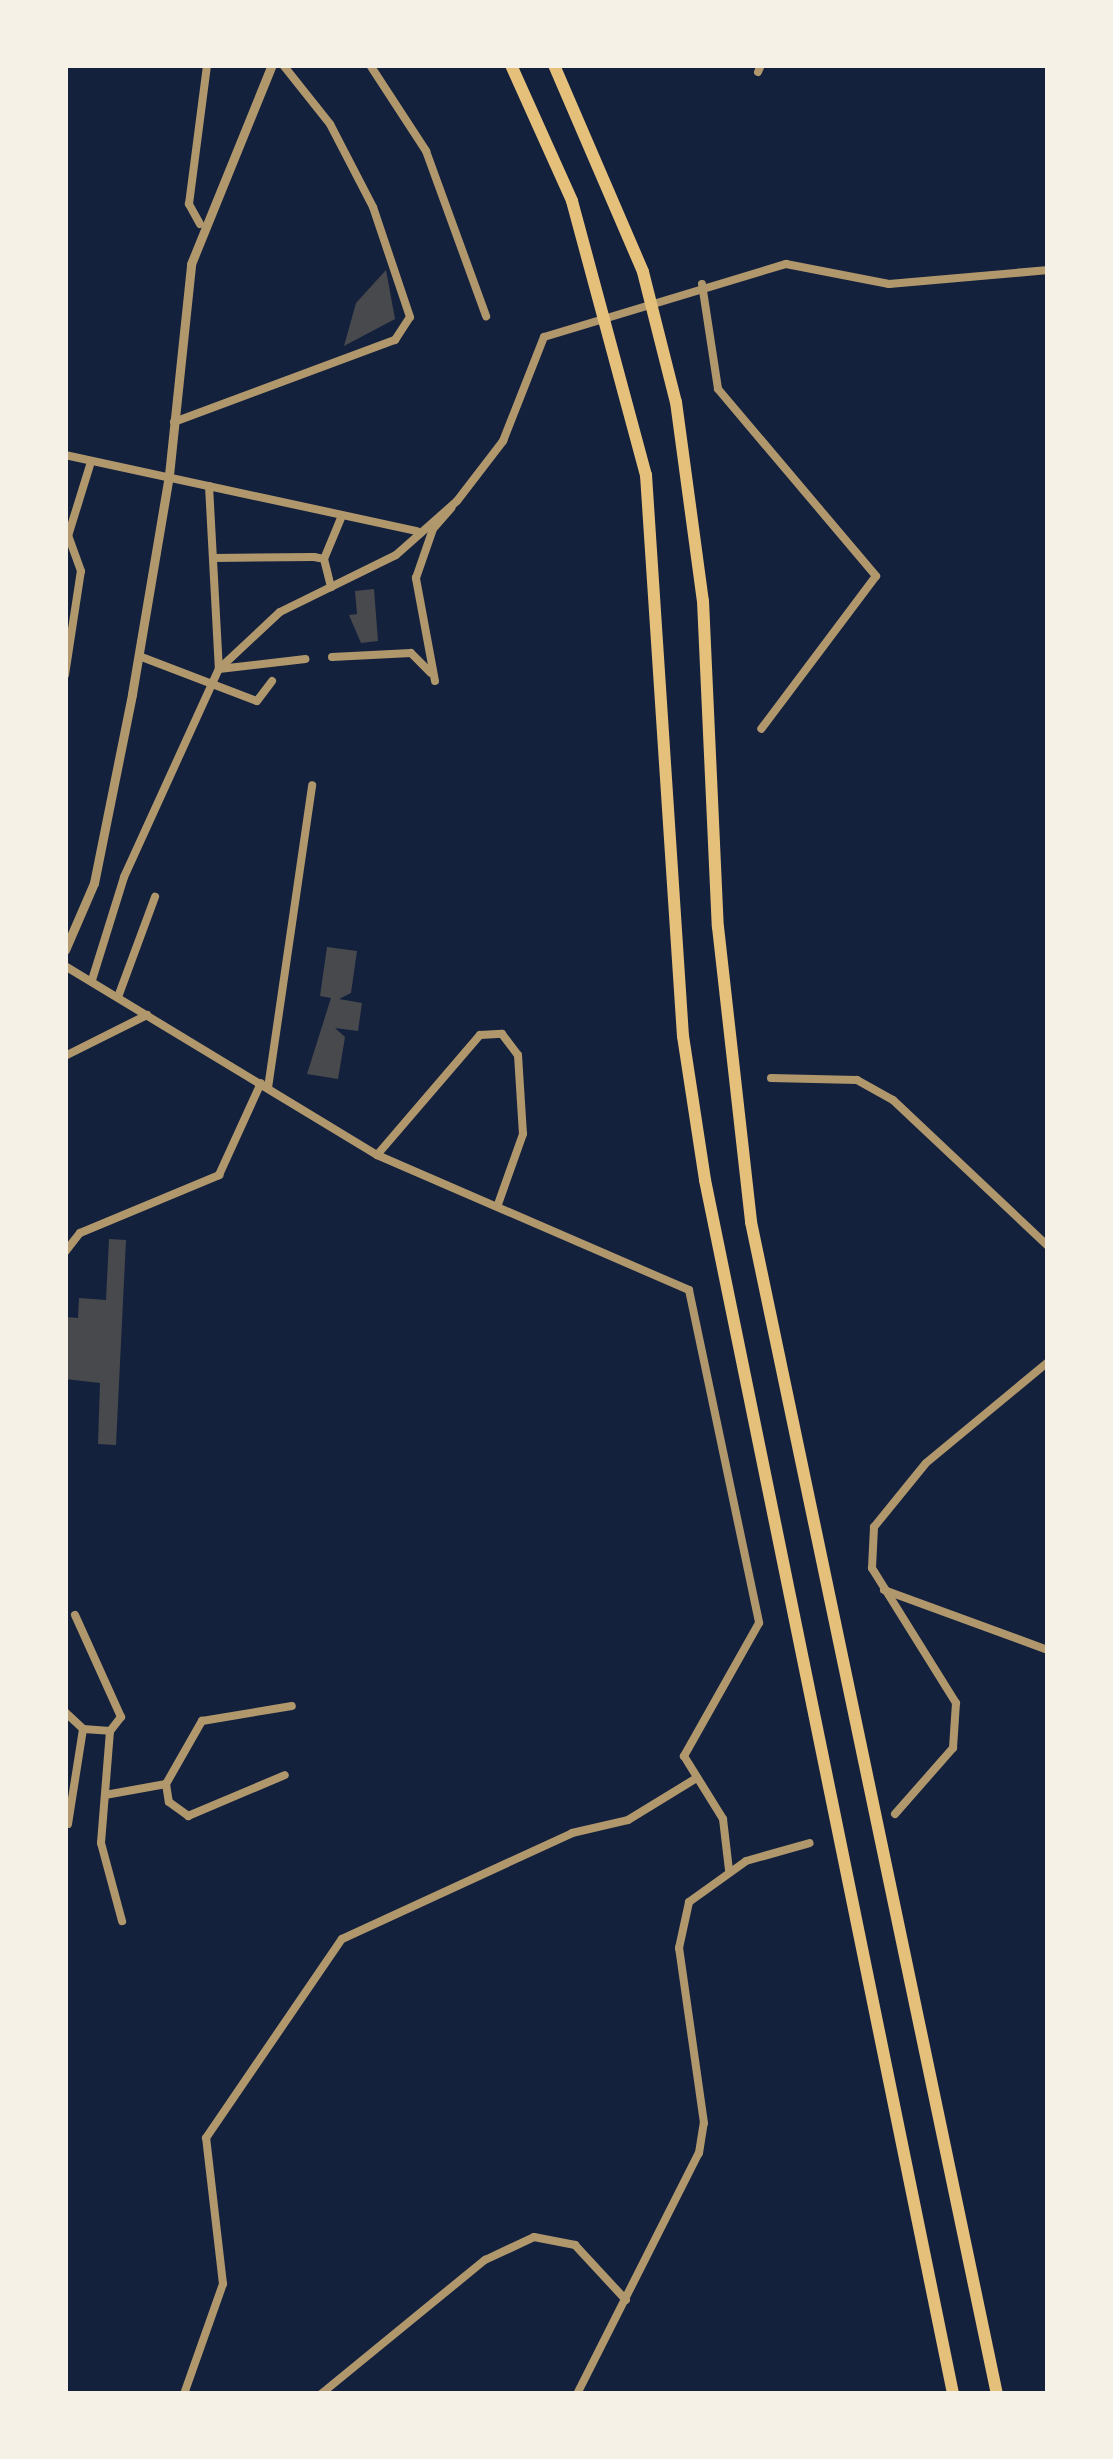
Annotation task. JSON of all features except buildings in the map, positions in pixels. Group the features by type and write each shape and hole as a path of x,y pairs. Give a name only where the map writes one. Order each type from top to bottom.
{"highway":[{"path":"511,65 572,201 646,475 682,1036 702,1162 953,2394"},
{"path":"554,65 643,272 676,402 702,601 718,927 752,1222 997,2394"}],"street":[{"path":"200,224 189,204 207,65"},
{"path":"65,950 94,883 139,656 170,475 200,224 272,65"},
{"path":"174,422 396,340 410,317 373,207 330,124 284,65"},
{"path":"370,65 426,151 486,316"},
{"path":"332,657 412,653 435,681 416,578 433,529 503,441 552,330 702,284 786,264 889,284 1048,270"},
{"path":"702,284 718,389 876,576 761,729"},
{"path":"65,455 90,466 170,475 341,518 417,531"},
{"path":"65,675 81,571 68,536 90,466"},
{"path":"92,980 124,877 219,669 209,486"},
{"path":"219,669 280,612 396,555 417,531 457,501"},
{"path":"331,586 324,559 341,518"},
{"path":"213,558 324,559"},
{"path":"139,656 214,682 257,702 272,680"},
{"path":"219,669 305,659"},
{"path":"65,1252 80,1234 220,1175 265,1085 312,785"},
{"path":"118,997 155,896"},
{"path":"65,966 377,1155 689,1290 759,1624 748,1656 693,1729 684,1756 723,1819 729,1870"},
{"path":"65,1056 147,1015"},
{"path":"377,1155 480,1035 502,1034 518,1055 523,1134 497,1206"},
{"path":"771,1078 857,1080 893,1100 1048,1246"},
{"path":"896,1814 953,1748 956,1702 941,1666 883,1590 870,1541 884,1510 1048,1362"},
{"path":"883,1590 1048,1650"},
{"path":"75,1615 122,1716 110,1731 103,1862 122,1922"},
{"path":"285,1775 188,1816 170,1802 166,1784 202,1721 292,1706"},
{"path":"65,1712 83,1728 110,1731"},
{"path":"68,1824 83,1728"},
{"path":"184,2394 224,2284 206,2138 342,1938 572,1833 628,1820 696,1779"},
{"path":"106,1795 166,1784"},
{"path":"577,2394 699,2153 701,2086 679,1948 689,1902 729,1870 810,1843"},
{"path":"320,2394 485,2260 534,2237 575,2245 626,2300"}]}
